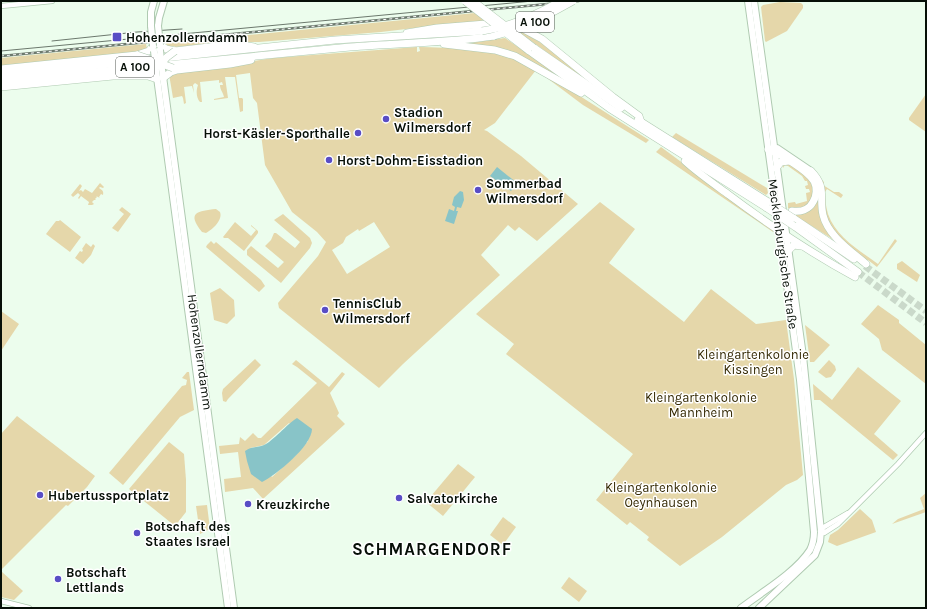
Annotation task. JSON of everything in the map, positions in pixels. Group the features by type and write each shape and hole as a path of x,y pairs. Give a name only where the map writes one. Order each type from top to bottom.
{"highway":[{"path":"465,1 609,108 651,132 769,205 857,274 802,246 710,181 686,162 667,142"},
{"path":"473,1 531,49 641,122 651,132"},
{"name":"A 100","path":"1,75 335,40 482,32 520,21 561,1"},
{"name":"A 100","path":"1,81 268,55 494,36 531,24 573,1"},
{"path":"387,37 430,28 500,23 512,24 542,39 639,116 641,122"},
{"path":"431,41 495,50 515,56 602,106 609,108"},
{"path":"137,55 158,58 175,51 232,45 258,48"},
{"path":"135,75 145,70 166,49 175,51"},
{"path":"1,69 137,55 148,52 175,69"},
{"path":"1,87 112,76 135,75 150,76 160,79 175,69 236,63 268,55"},
{"path":"772,150 809,175 816,186 815,198 810,206 792,215"},
{"path":"676,152 769,205 792,215 866,265 838,240 829,228 823,215 823,192 821,185 811,171"},
{"path":"776,168 781,162 789,161"},
{"path":"788,251 794,245 802,246"}],"main road":[{"name":"Hohenzollerndamm","path":"154,1 151,12 151,26 158,58"},
{"name":"Hohenzollerndamm","path":"164,1 158,26 158,58 160,79 228,608"},
{"name":"Mecklenburgische Straße","path":"748,1 772,150 783,232 788,251 803,356 818,531"},
{"name":"Mecklenburgische Straße","path":"754,1 768,127"},
{"name":"Hohenzollerndamm","path":"160,79 234,608"},
{"path":"772,150 777,148 811,171"},
{"name":"Mecklenburgische Straße","path":"772,150 776,168 818,531"},
{"path":"741,608 783,578 802,560 812,546 818,531"},
{"path":"759,608 815,555 820,542 818,531"}],"street":[{"path":"1,6 52,1"},
{"path":"818,531 851,511 902,460 926,433"},
{"path":"1,601 29,608"}],"green space":[{"path":"780,2 801,3 803,8 787,31 766,42 761,7 763,5"},
{"path":"475,13 486,22 259,42 237,42 175,47 167,47 166,43"},
{"path":"523,32 546,46 598,89 520,33"},
{"path":"505,38 555,73 554,74 524,58 463,44"},
{"path":"146,44 147,49 137,52 1,66 1,58"},
{"path":"417,47 417,52 420,51 419,47 466,49 489,52 511,58 536,70 495,123 484,130 521,156 578,204 537,241 519,227 515,231 508,225 481,255 500,275 379,388 279,308 278,303 318,256 326,242 317,232 292,212 265,165 257,103 253,98 250,73 236,75 239,98 243,99 243,111 240,112 235,77 225,77 228,98 214,100 224,97 220,87 220,85 223,85 222,82 219,83 219,80 200,82 202,102 200,102 197,96 198,85 195,83 193,85 194,93 192,86 184,87 186,103 184,104 182,96 173,98 169,74 273,58","holes":["374,222 390,247 347,274 332,250 343,243 346,237 358,229 359,231"]},
{"path":"539,72 649,140 646,143 583,105"},
{"path":"926,94 926,132 909,120 909,118"},
{"path":"676,133 767,188 768,193 766,195 672,137"},
{"path":"661,147 773,230 773,232 656,152"},
{"path":"785,162 804,174 810,181 814,193 807,206 792,210 788,208 788,203 795,202 796,204 807,201 806,193 810,192 805,186 808,185 807,181 805,181 802,176 788,166 785,165 783,168 782,163"},
{"path":"821,179 824,182 823,185 834,192 839,192 843,195 841,198 827,189 825,192 825,201 828,214 837,230 856,248 878,264 895,239 897,241 877,267 868,260 866,261 840,239 827,222"},
{"path":"100,183 104,187 99,188 102,190 103,195 101,194 99,197 100,198 96,196 96,200 92,202 94,204 92,205 88,205 89,202 81,196 79,199 78,198 80,195 78,193 73,197 71,195 80,184 82,186 79,191 81,190 83,192 85,189 92,193"},
{"path":"821,195 834,240 794,215"},
{"path":"600,202 635,229 609,263 684,322 711,289 756,324 786,320 794,379 803,475 797,480 786,485 722,537 680,566 647,540 649,537 630,522 627,525 596,500 633,454 506,354 514,344 476,314"},
{"path":"122,207 131,214 118,232 112,228 124,214 119,210"},
{"path":"216,209 221,215 219,221 206,233 202,232 195,220 196,214 199,212"},
{"path":"283,214 310,238 312,243 310,248 281,283 247,255 247,250 251,246 278,268 284,262 265,246 271,240 274,233 295,248 300,242 274,220"},
{"path":"60,220 81,237 70,252 46,234 56,221"},
{"path":"235,222 251,236 256,230 251,225 258,231 244,251 228,238 223,237"},
{"path":"211,241 214,244 216,242 261,280 265,286 259,292 206,247"},
{"path":"86,243 91,247 93,244 95,246 91,255 83,264 75,258 80,251 82,252 82,249"},
{"path":"902,261 920,275 917,282 897,269 897,264"},
{"path":"220,288 234,300 235,316 227,324 214,320 210,293"},
{"path":"878,305 899,320 899,323 926,345 926,384 882,350 879,339 861,324"},
{"path":"1,311 19,324 1,351"},
{"path":"805,325 830,345 814,362 810,362"},
{"path":"255,359 261,365 226,402 223,401 223,389"},
{"path":"296,360 329,387 342,372 345,374 330,393 339,413 337,416 345,424 263,499 253,488 225,492 224,479 241,477 238,452 220,454 219,446 239,444 240,437 245,441 253,433 258,438 261,438 317,383 292,364","holes":["289,423 308,441 295,456 272,477 250,448 264,445"]},
{"path":"829,360 835,366 836,370 831,377 826,378 818,372"},
{"path":"858,367 901,401 874,434 898,455 893,460 820,400 814,400 813,384 832,400"},
{"path":"187,372 189,372 194,410 180,417 123,485 109,473 182,386 186,385 187,380 182,378"},
{"name":"Hubertussportplatz","path":"17,416 95,476 87,487 68,506 66,505 1,570 1,434"},
{"path":"169,442 184,454 186,480 186,512 175,526 129,489"},
{"path":"458,464 475,477 443,516 426,502"},
{"path":"926,493 926,512 892,524 898,519 924,509 920,498"},
{"path":"207,505 210,529 200,534 196,506"},
{"path":"860,509 872,520 876,532 837,546 828,542 830,535 838,530"},
{"path":"503,517 516,527 503,545 490,535"},
{"path":"1,571 23,591 14,600 1,597"},
{"path":"569,577 587,591 579,602 561,588"}],"water":[{"path":"497,167 517,183 511,191 490,176"},
{"path":"460,191 463,192 464,200 461,208 457,207 456,211 458,211 454,224 445,221 449,209 454,211 455,207 452,205 454,197"},
{"path":"297,418 312,429 310,436 300,451 284,467 262,482 251,474 245,451 267,443"}],"tunnel":[{"path":"865,266 926,311"},
{"path":"858,272 926,323"}],"tram line":[{"path":"1,51 533,1"},
{"path":"52,41 182,29"}],"railway":[{"path":"1,56 579,1"}],"place":[{"name":"Hohenzollerndamm","path":"117,37"},
{"name":"Stadion Wilmersdorf","path":"386,119"},
{"name":"Horst-Käsler-Sporthalle","path":"358,133"},
{"name":"Horst-Dohm-Eisstadion","path":"329,160"},
{"name":"Sommerbad Wilmersdorf","path":"478,190"},
{"name":"TennisClub Wilmersdorf","path":"325,310"},
{"name":"Hubertussportplatz","path":"40,495"},
{"name":"Salvatorkirche","path":"399,498"},
{"name":"Kreuzkirche","path":"248,504"},
{"name":"Botschaft des Staates Israel","path":"137,533"},
{"name":"Botschaft Lettlands","path":"58,579"}],"district":[{"name":"SCHMARGENDORF","path":"432,549"}],"park label":[{"name":"Kleingartenkolonie Kissingen","path":"753,362"},
{"name":"Kleingartenkolonie Mannheim","path":"701,404"},
{"name":"Kleingartenkolonie Oeynhausen","path":"661,494"}]}
